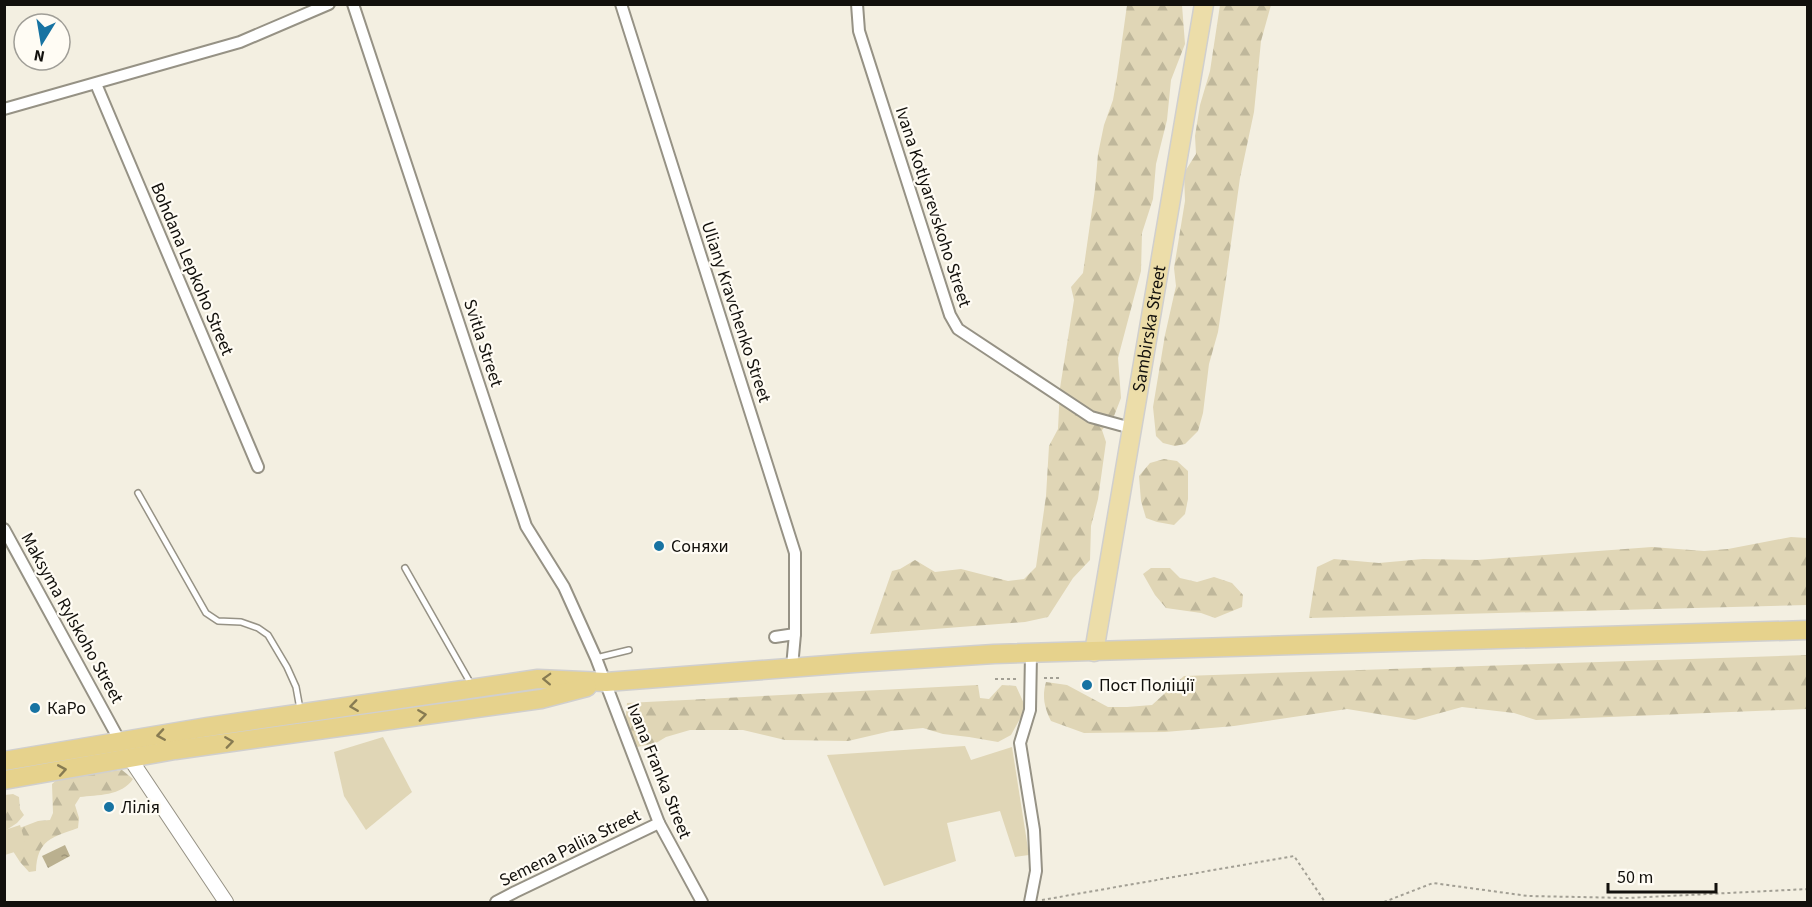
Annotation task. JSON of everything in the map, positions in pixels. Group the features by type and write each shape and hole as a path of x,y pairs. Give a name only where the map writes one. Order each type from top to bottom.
{"highway":[{"path":"4,780 125,749 301,714 538,679 606,682 994,654 1808,630"},
{"path":"4,761 125,749 175,750 540,699 606,682"}],"main road":[{"name":"Sambirska Street","path":"1094,652 1204,4"}],"street":[{"path":"4,109 240,42 329,4"},
{"name":"Svitla Street","path":"353,4 526,526 564,587 606,682"},
{"name":"Uliany Kravchenko Street","path":"621,4 795,553 795,634 792,667"},
{"name":"Ivana Kotlyarevskoho Street","path":"858,4 859,31 950,315 958,329 1091,417 1131,428"},
{"name":"Bohdana Lepkoho Street","path":"96,84 258,467"},
{"name":"Maksyma Rylskoho Street","path":"4,529 125,749"},
{"path":"775,636 795,634"},
{"path":"1030,902 1036,871 1034,830 1020,743 1030,710 1031,654"},
{"name":"Ivana Franka Street","path":"606,682 659,824 702,903"},
{"path":"125,749 226,903"},
{"name":"Semena Paliia Street","path":"496,903 659,824"}],"lane":[{"path":"138,493 206,613 218,621 241,622 258,628 268,635 296,687 301,714"},
{"path":"405,568 474,688"},
{"path":"596,658 629,650"}],"path":[{"path":"1030,902 1294,856 1325,903"},
{"path":"1384,903 1433,883 1528,896 1628,898 1808,889"}],"green space":[{"path":"1127,5 1182,5 1185,44 1171,80 1167,120 1156,164 1153,199 1142,233 1141,271 1118,358 1121,398 1114,416 1102,430 1106,442 1098,499 1091,526 1090,560 1073,578 1048,617 1025,622 870,634 892,571 915,560 935,572 961,569 1008,581 1024,579 1036,567 1046,496 1049,446 1058,429 1060,388 1074,300 1071,287 1083,273 1098,154 1104,125 1113,100"},
{"path":"1220,5 1271,5 1261,41 1254,112 1240,178 1218,332 1209,364 1203,413 1198,431 1185,444 1175,446 1163,443 1156,436 1153,407 1176,286 1174,268 1185,201 1184,173 1196,154 1195,136 1200,105 1210,71"},
{"path":"1164,459 1177,461 1188,471 1188,499 1185,514 1174,525 1146,518 1141,501 1139,476 1150,463"},
{"path":"1791,537 1807,538 1807,605 1309,618 1317,567 1334,559 1379,563 1423,559 1477,560 1652,547 1704,551 1728,549"},
{"path":"1151,568 1170,568 1180,578 1197,582 1214,577 1232,583 1243,595 1242,607 1215,618 1201,613 1166,608 1155,595 1143,574"},
{"path":"1807,655 1807,709 1536,720 1514,713 1462,707 1415,720 1347,709 1234,726 1165,732 1084,733 1051,721 1044,697 1046,682 1067,685 1108,707 1127,707 1152,705 1184,676"},
{"path":"978,685 980,698 989,699 1002,685 1016,686 1026,708 1011,735 998,742 943,734 923,728 891,731 848,741 785,740 743,730 690,730 666,737 656,743 637,747 624,737 627,703"},
{"path":"383,737 412,792 366,830 344,796 334,752"},
{"path":"965,746 971,760 1012,747 1029,855 1015,857 1000,811 947,823 956,861 884,886 827,755"},
{"path":"122,770 133,779 128,785 109,794 80,797 75,805 79,818 78,828 48,841 39,852 36,871 29,872 9,845 17,829 38,821 50,820 53,813 52,784 59,778"},
{"path":"13,794 19,797 20,809 24,815 5,831 5,795"},
{"path":"20,825 27,848 5,855 5,830"}],"water":[{"path":"65,845 70,856 48,868 42,856"}],"place":[{"name":"Соняхи","path":"659,546"},
{"name":"Пост Поліції","path":"1087,685"},
{"name":"КаРо","path":"35,708"},
{"name":"Лілія","path":"109,807"}]}
